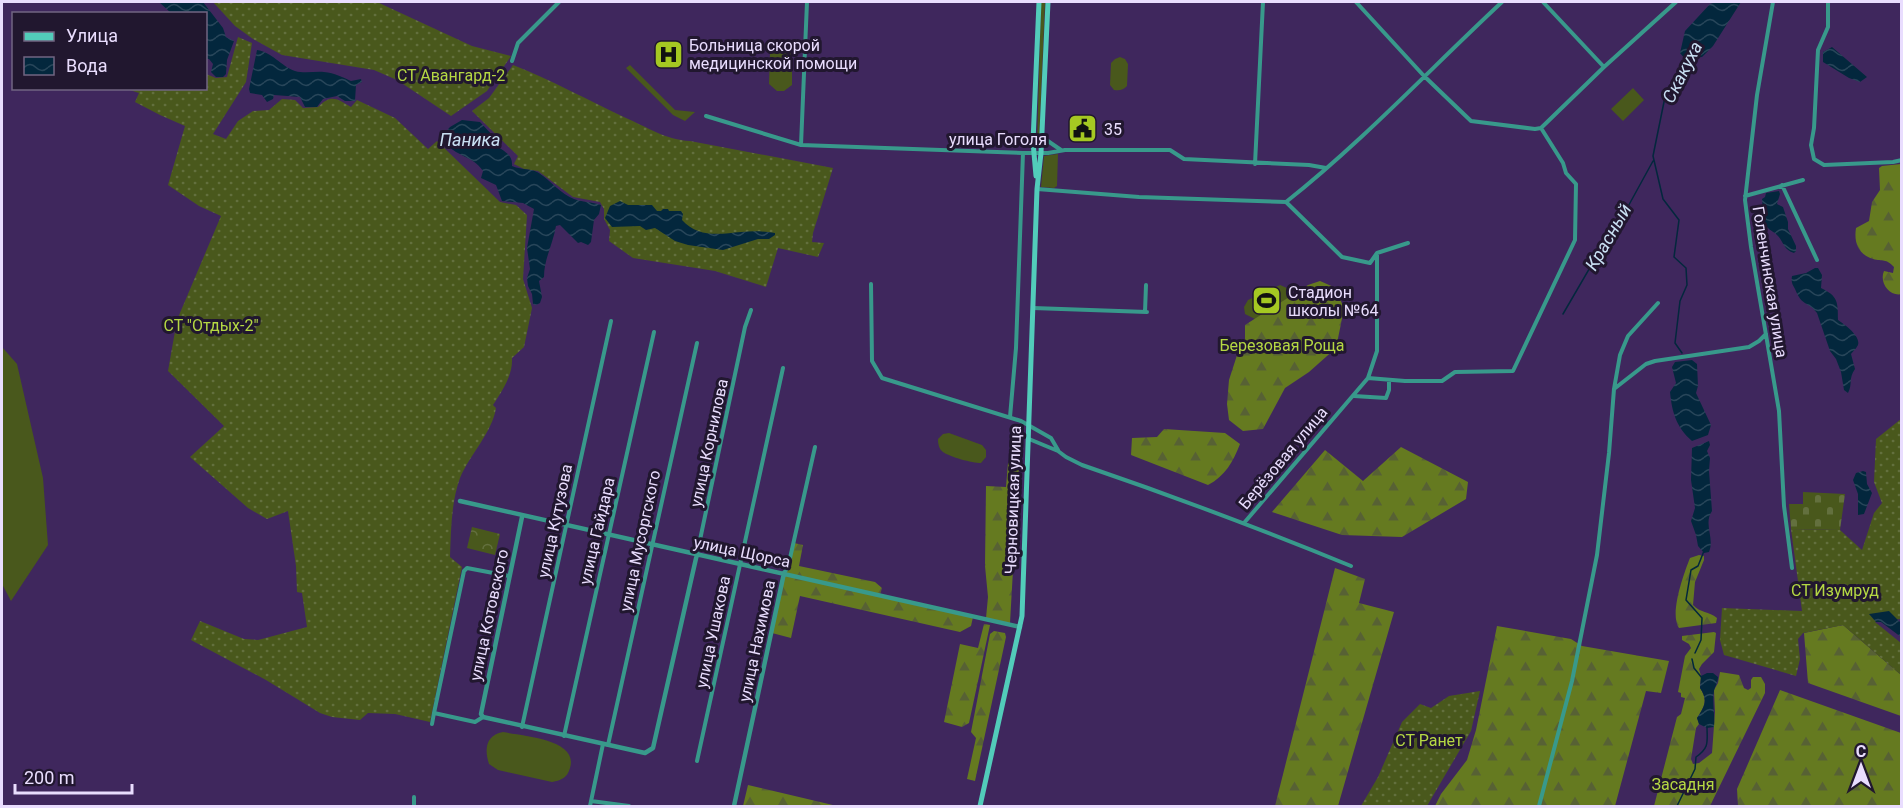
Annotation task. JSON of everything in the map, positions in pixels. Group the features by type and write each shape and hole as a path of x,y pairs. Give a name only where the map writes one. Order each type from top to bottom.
{"main road":[{"name":"Черновицкая улица","path":"1037,189 1034,153 1039,2"},
{"name":"Черновицкая улица","path":"980,807 1022,616 1037,189 1042,137 1047,2"}],"street":[{"path":"512,62 518,43 559,2"},
{"path":"801,145 807,2"},
{"path":"1255,164 1263,2"},
{"path":"1356,2 1424,76 1471,121 1535,129 1542,128 1604,67 1676,2"},
{"path":"1037,189 1139,198 1286,202 1326,168 1502,2"},
{"path":"1543,2 1604,67"},
{"name":"Голенчинская улица","path":"1773,2 1757,95 1745,196 1751,247 1779,411 1784,506 1792,568"},
{"path":"1828,2 1828,27 1818,50 1811,145 1814,159 1824,165 1902,160"},
{"name":"улица Гоголя","path":"706,116 801,145 1023,153 1062,150 1170,150 1184,159 1309,165 1326,168"},
{"path":"1368,378 1442,381 1455,372 1513,371 1575,240 1576,184 1566,173 1542,128"},
{"path":"1042,137 1062,150"},
{"path":"1010,417 1016,348 1023,153"},
{"path":"1745,196 1803,180"},
{"path":"1782,185 1817,260"},
{"path":"1286,202 1342,257 1370,263 1377,253 1408,243"},
{"name":"Берёзовая улица","path":"1028,439 1058,451 1082,465 1244,523 1368,378 1377,351 1377,253"},
{"name":"Берёзовая улица","path":"871,284 873,361 882,378 1029,424 1051,438 1058,451"},
{"path":"1033,308 1146,312 1146,285"},
{"path":"1539,807 1572,681 1597,555 1614,389 1624,341 1658,303"},
{"name":"улица Корнилова","path":"606,745 645,753 653,748 745,327 751,310"},
{"name":"улица Кутузова","path":"522,727 611,321"},
{"name":"улица Гайдара","path":"564,736 654,333"},
{"path":"1614,389 1646,364 1668,358 1749,347 1766,334"},
{"name":"улица Мусоргского","path":"590,807 697,343"},
{"name":"улица Ушакова","path":"697,761 783,368"},
{"path":"1353,396 1386,398 1389,380"},
{"name":"улица Нахимова","path":"734,807 784,573 788,567 815,447"},
{"name":"улица Щорса","path":"460,501 522,517 784,573 1020,627"},
{"name":"улица Котовского","path":"483,717 480,710 522,517"},
{"path":"1244,523 1351,566"},
{"path":"432,724 464,571 467,568 509,576"},
{"path":"434,713 475,722 483,717 606,745"},
{"path":"414,797 414,807"},
{"path":"591,801 629,807"}],"green space":[{"name":"СТ Авангард-2","path":"213,2 377,2 472,46 511,56 487,91 451,116 397,80 374,70 282,55 235,26"},
{"path":"1041,2 1045,2 1039,142 1037,144"},
{"name":"СТ \"Отдых-2\"","path":"238,37 252,43 246,82 213,134 226,139 238,121 253,111 269,110 282,99 295,100 303,108 318,107 330,99 341,101 351,107 357,100 395,118 428,149 437,141 500,202 516,205 527,215 523,279 532,308 524,347 512,358 509,377 493,405 496,408 494,417 464,469 457,488 452,517 450,557 462,567 430,722 395,714 368,713 360,720 332,717 320,713 266,680 191,640 200,621 244,639 258,640 307,627 302,593 297,592 296,566 288,511 267,519 248,508 190,457 224,426 168,371 177,320 221,216 199,206 168,185 185,126 135,102 139,93 130,90 207,90 207,74 216,78 227,77"},
{"path":"780,46 786,46 792,52 792,85 784,91 777,91 769,84 770,53"},
{"path":"1120,57 1128,64 1127,86 1121,90 1114,90 1110,85 1111,63"},
{"path":"513,65 665,136 833,168 813,233 812,242 824,243 818,257 778,248 766,287 715,271 633,258 609,241 610,230 604,219 604,209 600,202 573,197 538,171 524,169 514,164 518,156 472,111 489,98"},
{"path":"630,65 675,110 695,112 685,121 673,115 626,68"},
{"path":"1633,88 1644,100 1623,121 1611,109"},
{"path":"1058,154 1057,186 1054,188 1041,187 1044,156"},
{"path":"1901,164 1902,294 1897,294 1886,288 1883,280 1884,271 1893,273 1894,267 1886,261 1873,259 1863,254 1856,242 1856,228 1869,221 1872,202 1880,190 1879,168"},
{"name":"Березовая Роща","path":"1320,281 1336,288 1344,309 1336,348 1309,372 1285,388 1263,429 1243,431 1229,420 1227,404 1229,380 1239,349 1245,339 1245,325 1308,285"},
{"name":"Стадион школы №64","path":"1280,285 1287,288 1290,297 1255,319 1245,314 1244,307 1248,300"},
{"path":"2,347 17,364 43,478 48,545 11,601 2,584"},
{"name":"СТ Изумруд","path":"1901,419 1901,619 1875,622 1901,643 1901,675 1843,625 1803,633 1798,639 1800,659 1796,676 1724,655 1720,640 1722,608 1802,611 1791,529 1840,530 1862,550 1874,513 1882,503 1874,482 1876,439"},
{"path":"1164,429 1225,433 1240,444 1228,468 1208,485 1131,455 1132,438 1157,437"},
{"path":"949,433 982,445 986,450 986,457 981,463 977,463 943,452 938,439 943,434"},
{"path":"1401,447 1468,482 1466,499 1402,537 1342,535 1272,512 1325,450 1363,481"},
{"path":"1008,463 1019,464 1010,623 986,618 988,597 985,566 986,486 1006,487"},
{"path":"1803,492 1845,494 1840,530 1791,529 1789,504 1803,504"},
{"path":"472,527 500,534 495,555 467,548"},
{"path":"794,543 803,545 799,566 875,582 882,588 880,595 973,617 971,626 960,632 800,596 791,638 772,633 784,573"},
{"path":"1704,556 1704,560 1695,582 1693,605 1717,618 1716,623 1679,628 1676,613 1681,583 1690,558"},
{"path":"1335,568 1365,579 1359,603 1394,612 1338,806 1275,806"},
{"path":"984,624 990,625 969,723 962,727 944,722 960,644 978,648"},
{"path":"1843,625 1901,675 1901,716 1808,683 1804,633"},
{"path":"1497,626 1571,639 1582,646 1669,661 1661,693 1646,691 1615,806 1435,806 1441,794 1467,760 1476,730"},
{"path":"994,631 1005,633 1006,637 975,781 967,779 976,738 971,732 990,634"},
{"name":"Засадня","path":"1716,633 1714,652 1699,669 1704,703 1697,718 1699,724 1696,728 1691,759 1693,764 1699,763 1712,753 1714,690 1720,672 1739,675 1744,688 1748,690 1751,688 1753,677 1761,677 1765,684 1765,693 1710,806 1654,806 1677,717 1681,714 1685,698 1681,697 1681,693 1678,692 1685,656 1691,648 1682,640 1682,636"},
{"path":"1780,690 1901,733 1901,806 1738,806 1737,789"},
{"name":"СТ Ранет","path":"1480,691 1471,731 1427,806 1361,806 1378,777 1402,722 1420,704 1431,708 1449,696"},
{"path":"503,732 558,745 571,758 566,776 552,782 498,770 489,764 487,748 490,739"},
{"path":"748,785 837,806 743,806"}],"water":[{"path":"159,2 203,2 223,28 226,37 234,41 227,60 226,74 223,77 216,77 211,72 213,64 207,59 207,12 170,12"},
{"path":"1741,2 1713,46 1702,57 1685,59 1680,53 1685,31 1710,4"},
{"path":"1832,47 1867,77 1860,82 1823,62 1823,52"},
{"path":"257,50 267,53 295,71 328,73 351,81 361,79 362,82 356,85 355,101 345,101 337,96 323,99 317,107 305,107 300,97 274,95 273,99 267,102 262,95 250,93 249,89"},
{"name":"Паника","path":"462,120 480,122 496,139 496,145 509,156 512,166 539,173 574,199 601,205 599,214 594,220 591,242 588,245 578,243 560,225 556,226 545,264 544,277 539,281 542,297 540,303 536,305 533,304 527,278 530,269 527,248 534,209 523,203 502,201 496,185 481,178 483,171 479,166 445,143 441,137 450,127"},
{"path":"1779,191 1777,204 1783,207 1788,229 1796,246 1794,253 1786,248 1764,221 1762,199 1766,193"},
{"path":"620,201 628,205 652,205 657,211 668,209 669,211 681,211 682,220 688,226 710,234 758,231 775,233 775,235 769,239 758,239 723,250 688,245 675,241 655,228 646,230 640,226 612,227 605,218 610,206"},
{"path":"1818,268 1822,275 1821,288 1836,300 1838,320 1857,338 1858,345 1851,354 1855,369 1848,393 1844,390 1841,372 1830,351 1817,313 1800,299 1792,283 1792,276"},
{"path":"1692,360 1697,364 1696,393 1711,425 1708,435 1692,441 1676,419 1670,392 1676,383 1672,367 1675,362"},
{"path":"1709,441 1707,451 1710,458 1711,542 1709,552 1704,553 1698,546 1691,521 1695,508 1691,480 1692,448"},
{"path":"1866,472 1867,484 1872,493 1864,514 1858,515 1858,494 1853,480 1856,473"},
{"path":"1889,611 1901,623 1901,637 1881,622 1876,622 1869,614"},
{"path":"1713,673 1718,677 1718,681 1713,695 1714,727 1707,728 1699,724 1697,718 1704,703 1704,696 1700,688 1701,676"}],"waterway":[{"name":"Скакуха","path":"1682,353 1675,343 1680,301 1687,285 1686,268 1674,257 1679,220 1663,199 1653,156 1665,97 1686,58"},
{"name":"Красный","path":"1563,314 1653,161"},
{"name":"Скакуха","path":"1695,653 1701,640 1702,618 1686,600 1691,570 1698,566 1704,551"},
{"name":"Скакуха","path":"1692,659 1694,668 1702,678"},
{"name":"Скакуха","path":"1677,806 1695,769 1696,757 1706,747 1707,726"}],"place":[{"name":"Больница скорой медицинской помощи","path":"668,54"},
{"name":"35","path":"1083,129"},
{"name":"Стадион школы №64","path":"1267,301"}]}
